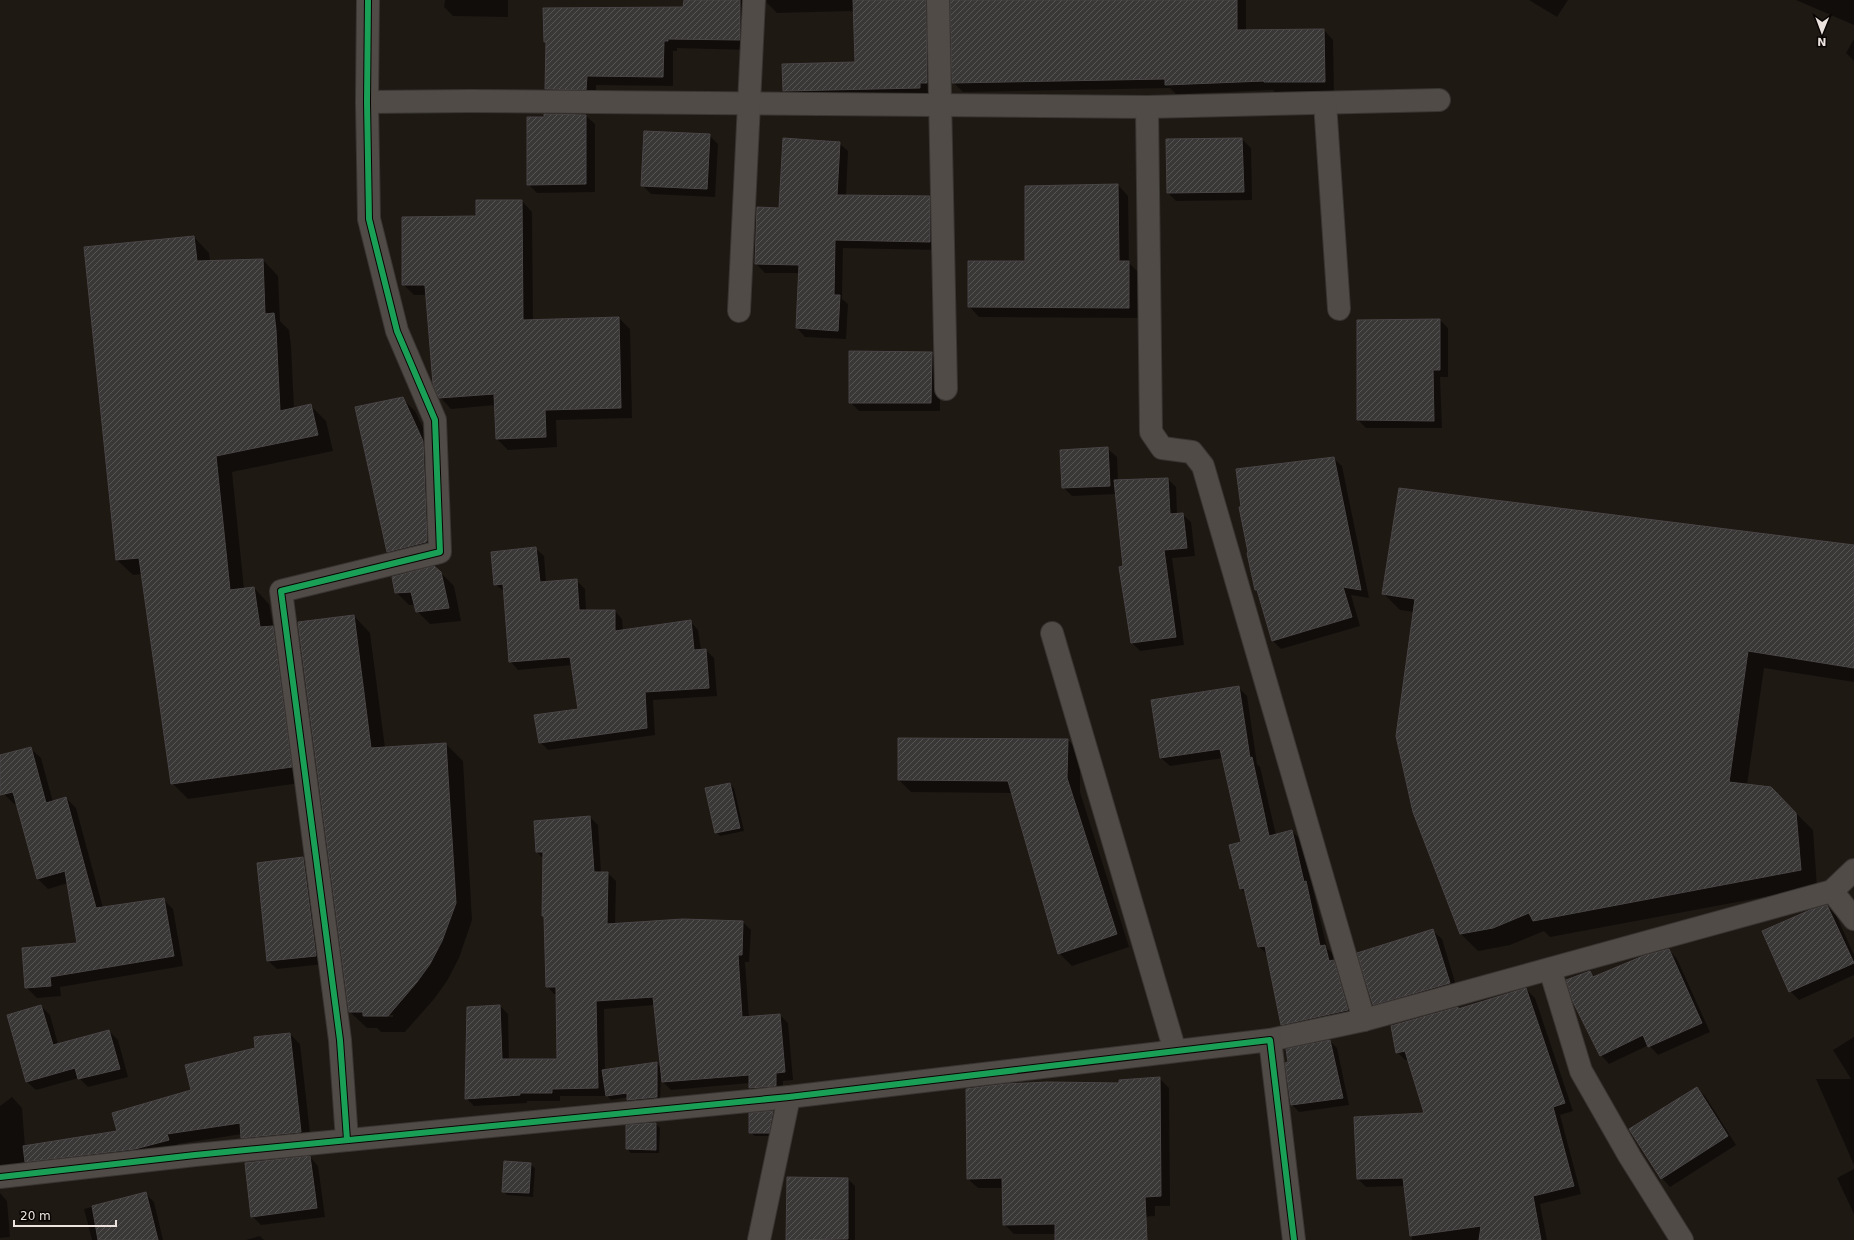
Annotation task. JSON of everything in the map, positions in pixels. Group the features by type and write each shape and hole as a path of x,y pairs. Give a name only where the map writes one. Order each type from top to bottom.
{"street":[{"path":"347,1140 340,1040 281,591 440,552 435,420 397,331 369,219 367,102 368,0"},
{"path":"739,310 754,0"},
{"path":"938,0 946,389"},
{"path":"367,102 748,103 1147,108 1439,100"},
{"path":"1326,103 1339,309"},
{"path":"1147,108 1151,432 1162,448 1192,452 1203,466 1364,1020"},
{"path":"1052,633 1176,1051"},
{"path":"0,1177 347,1140 790,1097 1270,1040 1364,1020 1832,891 1854,870"},
{"path":"1832,891 1854,919"},
{"path":"1550,969 1581,1071 1630,1157 1682,1240"},
{"path":"1270,1040 1294,1240"},
{"path":"759,1240 790,1097"}],"building":[{"path":"684,0 740,0 740,40 668,39 668,41 664,41 663,77 587,76 586,90 545,89 546,42 544,42 543,8 683,7"},
{"path":"853,0 926,0 927,83 920,83 920,88 783,91 782,64 855,62"},
{"path":"950,0 1237,0 1237,30 1324,29 1325,82 1264,81 1165,85 1165,79 952,83"},
{"path":"544,114 586,115 586,184 527,185 527,117 544,117"},
{"path":"644,131 710,134 707,189 641,186"},
{"path":"783,138 840,142 837,195 930,196 930,242 835,240 834,295 840,295 838,331 796,328 799,265 755,264 757,207 779,208"},
{"path":"1242,138 1244,192 1167,193 1166,139"},
{"path":"1118,184 1119,261 1129,261 1129,308 968,307 968,261 1025,261 1025,186"},
{"path":"476,200 522,200 523,320 619,317 621,408 545,410 546,437 496,439 494,394 439,398 433,384 425,285 402,285 402,217 476,216"},
{"path":"194,236 197,261 263,259 265,314 274,313 276,330 280,411 311,404 318,435 216,456 230,590 254,587 260,627 273,626 292,767 171,784 139,558 116,560 84,247"},
{"path":"1440,319 1440,370 1433,370 1434,421 1357,420 1357,320"},
{"path":"849,351 932,352 931,403 849,403"},
{"path":"403,397 423,441 427,540 426,542 387,552 355,407"},
{"path":"1108,447 1110,486 1062,488 1060,450"},
{"path":"1334,457 1361,590 1343,587 1352,617 1272,641 1257,590 1255,590 1247,553 1239,507 1241,507 1236,469"},
{"path":"1168,478 1170,514 1183,513 1187,548 1164,550 1176,637 1131,643 1119,567 1123,566 1114,480"},
{"path":"1399,488 1854,545 1854,668 1748,651 1729,782 1771,787 1796,813 1801,870 1533,921 1529,913 1493,928 1460,934 1413,812 1396,736 1415,599 1382,594"},
{"path":"536,547 540,582 577,579 579,610 615,610 615,631 691,620 694,650 706,649 709,688 645,692 647,728 539,743 534,715 578,709 570,657 509,662 503,584 494,585 491,552"},
{"path":"434,566 441,572 449,608 416,612 411,592 395,593 392,577"},
{"path":"354,615 371,748 446,743 456,903 442,941 430,964 388,1016 363,1016 363,1012 349,1012 298,622"},
{"path":"1239,686 1250,758 1252,757 1269,836 1292,830 1304,882 1306,881 1320,946 1325,945 1329,961 1334,960 1348,1010 1281,1025 1265,946 1258,947 1244,888 1240,889 1229,845 1241,842 1220,749 1160,758 1151,700"},
{"path":"898,738 1068,739 1067,778 1117,934 1058,954 1008,781 898,780"},
{"path":"31,747 46,803 66,797 96,908 164,898 174,956 50,977 51,986 25,988 22,948 77,943 65,871 37,879 13,792 0,795 0,755"},
{"path":"730,783 740,828 715,833 705,788"},
{"path":"590,816 594,872 608,872 607,924 683,919 743,921 742,955 738,955 742,1017 780,1014 785,1072 776,1073 776,1086 749,1088 749,1075 662,1082 653,997 596,1001 598,1088 552,1089 552,1093 520,1093 520,1095 465,1099 467,1007 500,1005 502,1059 557,1059 556,987 546,987 544,916 542,916 543,852 536,852 534,821"},
{"path":"303,857 316,956 267,961 257,863"},
{"path":"1827,905 1854,963 1789,992 1762,931 1810,910"},
{"path":"1433,929 1450,983 1373,1005 1357,953"},
{"path":"1669,949 1702,1023 1648,1047 1643,1035 1600,1056 1573,1002 1566,980 1590,971 1593,977 1643,956"},
{"path":"1526,988 1565,1103 1553,1107 1574,1186 1533,1196 1541,1240 1479,1240 1481,1226 1410,1236 1403,1178 1357,1179 1354,1117 1424,1113 1405,1051 1396,1053 1391,1026 1458,1007 1458,1009"},
{"path":"41,1005 53,1045 109,1030 120,1069 78,1079 75,1068 26,1082 7,1015"},
{"path":"290,1033 301,1132 241,1138 240,1123 167,1134 169,1140 135,1149 25,1162 23,1146 117,1131 112,1113 191,1090 185,1065 255,1048 254,1037"},
{"path":"1330,1040 1343,1098 1291,1105 1285,1063 1288,1062 1286,1049"},
{"path":"657,1062 657,1097 627,1100 627,1093 606,1096 602,1070"},
{"path":"1160,1077 1161,1196 1145,1197 1147,1240 1055,1240 1055,1224 1003,1225 1002,1178 967,1179 966,1089 1005,1084 1048,1082 1119,1083 1119,1080"},
{"path":"1697,1087 1728,1136 1661,1179 1629,1129"},
{"path":"773,1111 769,1133 749,1133 749,1113"},
{"path":"656,1123 656,1150 626,1149 626,1125"},
{"path":"310,1156 317,1208 251,1217 245,1163"},
{"path":"504,1161 531,1163 529,1193 502,1192"},
{"path":"787,1177 848,1178 848,1239 786,1240"},
{"path":"146,1192 158,1240 98,1240 92,1206"}],"cycle path":[{"path":"347,1140 340,1040 281,591 440,552 435,420 397,331 369,219 367,102 368,0"},
{"path":"0,1177 195,1155 789,1097 1270,1040 1294,1240"}]}
